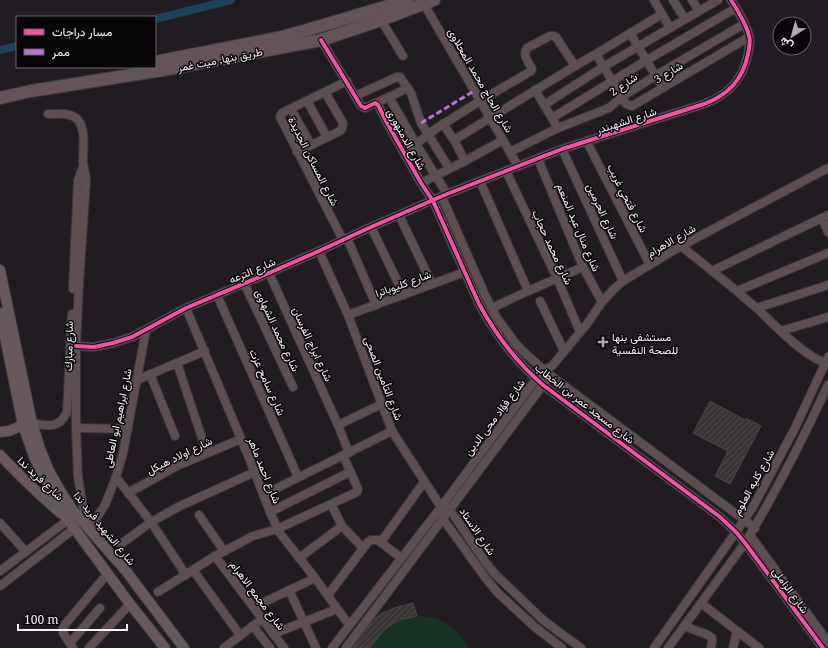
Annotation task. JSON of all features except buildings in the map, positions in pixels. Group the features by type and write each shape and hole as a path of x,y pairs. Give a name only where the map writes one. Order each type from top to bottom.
{"highway":[{"name":"طريق بنها, ميت غمر","path":"0,91 163,70 321,40 379,15 408,0"},
{"name":"طريق بنها, ميت غمر","path":"156,62 282,37 314,28 379,15 429,2"},
{"name":"طريق بنها, ميت غمر","path":"0,98 31,88 127,68"}],"main road":[{"name":"شارع الشهيد فريد ندا","path":"0,270 35,459 67,518 130,604 165,648"},
{"name":"شارع الشهيد فريد ندا","path":"0,313 28,424 49,471 74,512 126,571 184,648"},
{"path":"0,432 9,431 28,424"},
{"name":"شارع فريد ندا","path":"0,455 44,499 67,518"},
{"path":"105,569 114,561 114,557"},
{"path":"116,583 115,580 118,573 126,571"}],"street":[{"path":"654,0 670,28"},
{"path":"673,0 685,19"},
{"path":"692,0 699,11"},
{"name":"شارع الشهبندر","path":"433,201 562,149 704,104 715,100 726,93 735,84 742,73 747,62 749,49 749,37 731,0"},
{"path":"544,105 713,1"},
{"name":"شارع الحاج محمد المحلاوى","path":"429,2 480,101 518,166"},
{"path":"552,118 736,8"},
{"path":"454,140 662,14"},
{"path":"379,15 403,56"},
{"name":"شارع 2","path":"510,152 558,128 609,108 622,97 655,76 744,24"},
{"path":"630,33 663,88"},
{"path":"402,150 416,144 443,124 531,71 532,69 525,56 525,51 527,48 550,36 556,37 575,66"},
{"name":"شارع 3","path":"622,97 626,104 632,106 749,37"},
{"name":"شارع الدمنهورى","path":"321,40 361,106 365,108 376,104 378,105 402,150 433,201"},
{"path":"596,54 603,68 622,97"},
{"path":"355,96 400,77 408,88 421,122 449,168"},
{"name":"شارع المساكن الجديدة","path":"347,81 282,113 280,117 297,152 345,239 376,305"},
{"path":"376,104 408,88"},
{"path":"535,90 558,128"},
{"path":"297,152 340,131 343,126 325,92"},
{"name":"شارع مسجد عمر بن الخطاب","path":"389,97 436,175 485,295 506,331 516,344 547,372 755,528"},
{"path":"307,101 327,137"},
{"path":"291,109 311,146"},
{"name":"شارع مبارك","path":"28,424 49,426 55,425 64,418 67,412 76,283 82,186 79,176 83,167 84,133 78,120 70,115 48,114"},
{"path":"443,124 466,161"},
{"path":"421,183 466,161 503,140"},
{"name":"شارع فتحي غريب","path":"587,142 650,265"},
{"name":"شارع الحرمين","path":"562,149 623,281"},
{"name":"شارع منال عبد المنعم","path":"538,159 583,267 602,302"},
{"name":"شارع الاهرام","path":"552,366 602,302 623,281 681,246 828,168"},
{"name":"شارع محمد حجاب","path":"506,171 557,278 580,332"},
{"path":"480,181 528,291"},
{"name":"شارع مسجد عمر بن الخطاب","path":"433,201 479,304 494,331 523,367 543,385 720,517 745,543"},
{"name":"شارع الترعه","path":"76,346 94,347 132,337 186,308 433,201"},
{"path":"399,215 432,284"},
{"path":"712,271 825,217 828,232"},
{"path":"371,227 404,295"},
{"path":"681,246 737,291 811,356 827,361"},
{"name":"شارع التأمين الصحى","path":"319,251 348,315 392,431 441,507"},
{"path":"737,291 828,253"},
{"path":"492,308 583,267"},
{"name":"شارع كليوباترا","path":"348,315 465,272"},
{"name":"شارع ابراج الفرسان","path":"269,273 338,425 350,472 358,489 357,492 331,504"},
{"name":"شارع مبارك","path":"76,283 76,428 78,477 88,527"},
{"name":"شارع محمد الشهاوى","path":"244,283 293,387"},
{"path":"757,308 828,285"},
{"name":"شارع سامح عزت","path":"217,295 298,477"},
{"path":"540,301 564,351"},
{"name":"شارع احمد ماهر","path":"186,308 255,472 277,529 349,625"},
{"path":"781,331 828,317"},
{"name":"شارع ابراهيم ابو العاطى","path":"88,527 105,505 116,477 128,429 146,330"},
{"path":"137,380 205,351"},
{"name":"شارع كليه العلوم","path":"654,648 745,520 774,469 827,361"},
{"path":"177,363 206,453"},
{"name":"شارع فؤاد محى الدين","path":"332,648 441,507 536,379 547,372 552,366"},
{"name":"شارع فؤاد محى الدين","path":"346,648 543,385 547,372"},
{"path":"150,374 175,436"},
{"path":"821,374 828,384"},
{"name":"شارع كليه العلوم","path":"668,648 755,528 802,441 828,384"},
{"path":"338,425 382,404"},
{"path":"800,417 811,421"},
{"path":"605,431 613,422"},
{"path":"76,428 128,429"},
{"path":"264,495 392,431"},
{"name":"شارع اولاد هيكل","path":"128,493 178,466 241,439"},
{"path":"121,544 151,522 180,506 255,472"},
{"path":"270,512 350,472"},
{"path":"116,477 240,635"},
{"path":"381,542 424,482"},
{"path":"158,592 215,556 252,536 277,529 331,504 342,526 363,548"},
{"name":"شارع الاستاد","path":"562,648 536,628 498,593 443,519 441,507 450,510 486,564 506,585 543,620 581,648"},
{"path":"199,515 224,551"},
{"path":"0,571 26,552 67,518"},
{"path":"449,526 457,519"},
{"path":"0,523 26,552"},
{"path":"299,558 342,526"},
{"path":"1,584 75,528"},
{"name":"شارع الزاملي","path":"750,535 828,642"},
{"path":"328,595 363,548 371,540 378,540 401,558"},
{"name":"شارع الزاملي","path":"745,543 823,648"},
{"name":"شارع مجمع الاهرام","path":"215,556 284,648"},
{"path":"479,569 486,564"},
{"path":"100,608 71,645 63,633 64,627 105,569"},
{"path":"254,608 315,578"},
{"path":"498,593 506,585"},
{"path":"290,590 316,648"},
{"path":"701,603 759,648"},
{"path":"89,648 130,604"},
{"path":"273,634 337,609"},
{"path":"224,648 262,619"},
{"path":"253,626 270,648"},
{"path":"684,626 712,638 711,648"},
{"path":"733,648 738,631"}],"green space":[{"path":"413,603 417,616 425,616 440,620 454,628 468,648 351,648 370,623 392,609"}],"waterway":[{"path":"156,19 231,0"},
{"path":"0,50 16,46"}],"marked path":[{"path":"421,123 474,91"}],"cycle path":[{"path":"76,346 94,347 132,337 186,308 447,194 562,149 713,100 727,91 738,79 746,63 749,50 750,40 748,31 742,17 731,0"},
{"path":"321,40 361,106 365,108 375,103 378,105 421,183 433,201 479,304 507,348 543,385 720,517 736,532 823,648"}],"place":[{"name":"مستشفى بنها للصحة النفسية","path":"603,342"}]}
